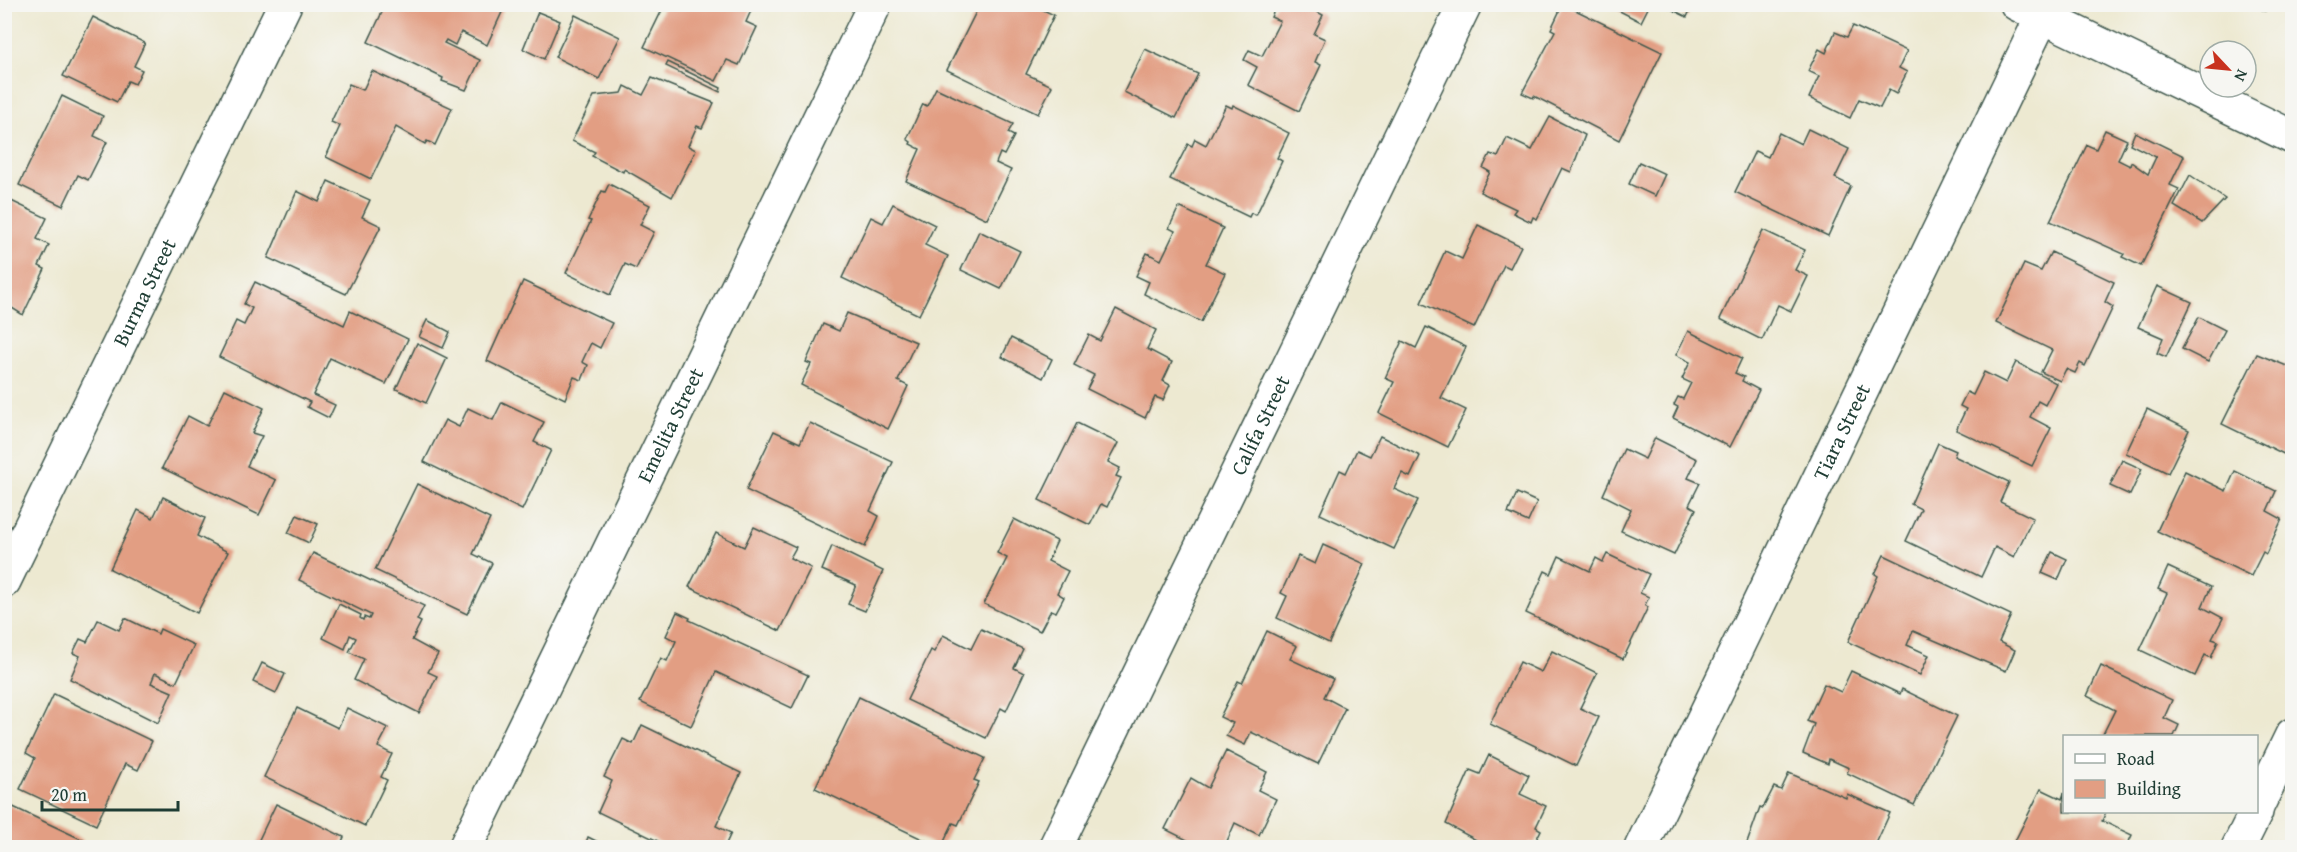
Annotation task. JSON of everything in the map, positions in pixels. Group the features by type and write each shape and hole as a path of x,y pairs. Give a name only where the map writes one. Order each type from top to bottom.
{"street":[{"name":"Burma Street","path":"4,581 285,4"},
{"name":"Emelita Street","path":"465,848 874,4"},
{"name":"Califa Street","path":"1055,848 1464,4"},
{"path":"2030,11 2292,137"},
{"name":"Tiara Street","path":"1641,848 2030,11"},
{"path":"2258,806 2292,735"},
{"path":"2238,848 2255,813"}],"building":[{"path":"4,4 12,5 5,24 4,24"},
{"path":"386,4 492,4 503,10 487,45 461,32 455,45 446,40 444,43 480,60 466,90 442,81 443,78 368,42"},
{"path":"665,4 754,4 746,22 757,27 739,65 727,60 716,81 644,47"},
{"path":"980,4 996,10 999,4 1031,4 1054,15 1026,74 1052,86 1038,114 947,70"},
{"path":"1059,4 1075,4 1072,11"},
{"path":"1277,4 1303,4 1323,15 1314,34 1325,39 1315,62 1321,65 1299,111 1248,85 1257,67 1244,60 1249,50 1262,56 1280,21 1271,17"},
{"path":"1563,4 1662,52 1619,140 1534,96 1533,98 1522,93 1555,31 1551,29"},
{"path":"1606,4 1650,4 1641,22"},
{"path":"1661,4 1693,4 1687,17"},
{"path":"2251,4 2268,4 2265,11"},
{"path":"2277,4 2292,4 2292,12"},
{"path":"538,12 560,21 544,59 523,49"},
{"path":"575,15 620,37 599,79 555,57"},
{"path":"93,17 145,43 134,66 142,70 135,84 128,81 117,102 63,76"},
{"path":"1853,26 1907,51 1899,68 1907,72 1896,94 1889,90 1880,108 1859,99 1850,118 1809,98 1819,76 1808,71 1819,49 1826,53 1835,32 1847,37"},
{"path":"1145,49 1198,74 1176,118 1124,92"},
{"path":"668,62 721,88 720,92 666,66"},
{"path":"372,71 452,108 435,145 427,141 425,144 396,127 371,179 326,157 340,126 331,122 349,84 363,90"},
{"path":"652,78 714,103 702,128 697,126 688,146 696,150 672,197 624,169 623,172 592,156 595,152 572,141 594,96 622,93 625,86 643,95"},
{"path":"936,88 1013,124 1008,133 1014,136 1004,155 1000,153 996,163 1011,170 987,219 906,181 920,149 910,144 911,142 907,139 923,104 927,106"},
{"path":"62,96 103,116 94,136 107,142 88,180 78,175 63,206 19,185"},
{"path":"1226,105 1232,108 1233,105 1289,133 1277,158 1282,161 1256,215 1251,213 1249,217 1170,179 1188,144 1192,146 1195,139 1206,145"},
{"path":"1550,117 1585,135 1571,172 1562,168 1537,219 1533,217 1531,222 1513,213 1516,209 1480,192 1490,172 1483,168 1490,154 1498,157 1507,138 1532,150"},
{"path":"1808,129 1849,149 1835,178 1851,186 1828,236 1735,192 1755,151 1768,157 1779,133 1801,144"},
{"path":"2105,130 2127,140 2118,160 2130,166 2131,162 2148,174 2156,157 2130,144 2135,132 2184,156 2170,185 2179,189 2141,266 2122,257 2124,254 2050,221 2087,145 2096,149"},
{"path":"1639,162 1665,174 1655,196 1629,184"},
{"path":"2190,175 2225,199 2202,223 2174,206"},
{"path":"328,181 370,200 362,217 381,226 346,294 268,258 297,191 319,202"},
{"path":"609,184 650,205 640,225 654,232 636,269 625,264 610,295 566,273 591,221 588,220 602,191 605,192"},
{"path":"5,198 47,218 37,239 49,245 39,266 45,269 23,315 4,303"},
{"path":"893,204 935,225 925,245 948,256 919,315 842,278 871,217 883,223"},
{"path":"1179,207 1223,228 1206,264 1225,273 1201,322 1144,294 1149,282 1136,276 1147,253 1161,260 1175,231 1169,228"},
{"path":"1478,225 1521,246 1510,268 1504,265 1474,328 1421,303 1445,251 1462,259"},
{"path":"1763,230 1805,250 1795,270 1808,276 1791,311 1778,305 1762,340 1720,319"},
{"path":"979,231 1020,251 1001,289 961,270"},
{"path":"2051,252 2114,282 2105,302 2113,307 2085,366 2080,363 2075,373 2066,369 2060,381 2041,372 2052,350 1996,323 2024,264 2041,271"},
{"path":"523,281 612,323 600,348 591,343 582,362 588,365 582,380 574,377 565,399 487,361"},
{"path":"255,282 344,325 350,311 408,339 386,384 330,358 313,395 335,405 329,418 307,407 310,402 219,357 236,321 244,325 252,308 244,304"},
{"path":"2157,286 2192,302 2166,357 2157,353 2163,338 2138,327"},
{"path":"1116,309 1156,330 1147,349 1172,362 1163,381 1170,385 1163,400 1155,397 1145,418 1087,389 1094,375 1074,365 1089,335 1100,341"},
{"path":"847,313 916,342 898,381 908,386 888,429 801,385 811,364 806,362 823,324 839,331"},
{"path":"2199,317 2225,330 2208,362 2182,349"},
{"path":"427,320 450,332 443,348 419,337"},
{"path":"1426,327 1466,347 1441,398 1466,410 1448,447 1379,413 1394,382 1385,378 1402,341 1416,348"},
{"path":"1688,331 1742,358 1735,373 1744,377 1742,381 1759,390 1730,447 1673,418 1678,407 1674,405 1678,397 1683,399 1691,383 1682,379 1690,362 1676,355"},
{"path":"1011,338 1052,359 1043,378 1002,357"},
{"path":"417,343 447,358 426,403 396,389"},
{"path":"2257,354 2292,368 2292,458 2222,424"},
{"path":"2016,362 2056,383 2045,405 2038,401 2030,417 2051,428 2032,466 1956,430 1966,409 1960,406 1967,392 1973,395 1984,372 2006,383"},
{"path":"225,389 264,408 252,433 262,436 247,466 276,480 259,515 162,468 188,416 207,426"},
{"path":"502,402 544,422 534,442 551,450 522,510 424,462 445,420 459,427 468,408 493,420"},
{"path":"2147,409 2189,430 2168,473 2126,453"},
{"path":"810,423 893,462 870,511 879,516 865,547 746,490 774,431 800,443"},
{"path":"1077,423 1118,443 1108,462 1120,468 1116,476 1121,478 1107,507 1101,504 1090,525 1039,500"},
{"path":"1380,436 1420,456 1410,477 1402,473 1394,489 1418,500 1394,549 1320,514 1340,470 1346,473 1357,450 1370,456"},
{"path":"1655,438 1697,459 1688,478 1700,483 1689,505 1696,509 1674,555 1621,531 1631,509 1603,495 1624,449 1645,459"},
{"path":"1938,443 1956,451 1954,456 2009,482 2000,502 2033,518 2014,557 1995,547 1981,577 1906,541 1921,509 1911,504"},
{"path":"2122,460 2142,469 2130,495 2110,486"},
{"path":"2185,471 2226,491 2235,471 2276,491 2267,511 2282,519 2266,554 2263,552 2251,576 2157,531"},
{"path":"417,484 490,519 473,554 492,563 467,614 375,570"},
{"path":"1517,493 1537,502 1528,522 1508,513"},
{"path":"163,497 205,518 197,536 228,552 197,613 110,569 138,510 153,518"},
{"path":"297,515 318,524 309,543 288,533"},
{"path":"1014,519 1057,541 1048,561 1068,571 1057,593 1064,597 1056,612 1051,610 1040,631 984,604 1007,558 997,553"},
{"path":"754,527 796,547 790,558 811,568 780,631 689,587 716,533 744,547"},
{"path":"1323,545 1365,564 1329,643 1277,618 1287,596 1281,593 1298,556 1315,564"},
{"path":"832,546 883,571 865,611 848,604 856,585 822,570"},
{"path":"2052,552 2067,559 2058,580 2042,573"},
{"path":"313,553 424,606 417,620 421,622 412,640 438,654 428,672 437,676 419,713 354,680 364,659 349,652 356,638 350,635 345,649 323,638 339,604 361,615 360,618 363,620 364,617 369,619 371,615 299,580"},
{"path":"1607,554 1649,574 1640,593 1649,597 1645,605 1648,607 1623,659 1526,613 1545,571 1551,574 1559,556 1590,571 1596,558 1603,562"},
{"path":"1884,555 2011,615 1999,642 2015,650 2006,671 1913,631 1907,645 1929,655 1920,675 1848,642 1878,576 1875,574"},
{"path":"2168,567 2211,587 2202,607 2223,618 2212,639 2218,641 2211,658 2205,655 2195,676 2140,650 2167,593 2158,589"},
{"path":"677,612 690,618 689,620 808,675 792,708 716,672 691,726 640,702 661,658 667,661 676,641 666,636"},
{"path":"125,618 158,634 160,629 194,645 176,683 155,673 151,683 172,692 158,723 70,679 80,656 73,653 80,639 87,642 98,620 119,630"},
{"path":"981,629 1023,649 1014,668 1024,673 1006,711 1001,708 986,738 907,700 931,650 934,652 943,635 971,649"},
{"path":"1267,631 1297,646 1290,659 1333,679 1324,697 1345,708 1318,764 1251,732 1245,745 1226,736 1233,723 1220,717 1238,681 1242,683"},
{"path":"1552,651 1597,673 1580,708 1599,717 1576,766 1490,724 1520,662 1541,672"},
{"path":"262,663 285,674 276,693 253,682"},
{"path":"2101,666 2172,700 2164,718 2179,725 2174,735 2102,735 2115,710 2087,696"},
{"path":"1851,671 1900,694 1902,689 1957,716 1914,805 1847,773 1849,768 1829,759 1828,764 1803,753 1814,724 1807,721 1824,684 1841,692"},
{"path":"54,694 152,741 138,770 125,764 96,825 20,789 35,758 26,753"},
{"path":"859,697 985,758 974,780 979,782 958,825 953,823 941,848 815,788"},
{"path":"297,708 338,728 347,708 388,728 378,747 392,754 381,777 387,780 365,826 264,777"},
{"path":"642,725 741,773 716,826 731,833 724,848 672,848 598,812 612,781 604,777 623,739 633,744"},
{"path":"1226,751 1267,772 1258,790 1276,799 1259,835 1235,823 1224,848 1203,848 1165,829 1191,778 1208,788"},
{"path":"1489,755 1529,775 1520,794 1546,806 1536,827 1541,830 1534,844 1529,842 1526,848 1491,848 1446,824 1470,770 1480,774"},
{"path":"1789,773 1846,798 1847,794 1890,813 1874,848 1746,846 1760,807 1763,808 1774,787 1781,790"},
{"path":"2041,789 2062,799 2063,796 2063,813 2106,813 2102,821 2132,835 2126,848 2019,848 2013,845"},
{"path":"276,804 344,837 339,848 255,848"},
{"path":"9,805 83,840 80,848 4,848 4,815"},
{"path":"588,837 610,848 584,848"}]}
